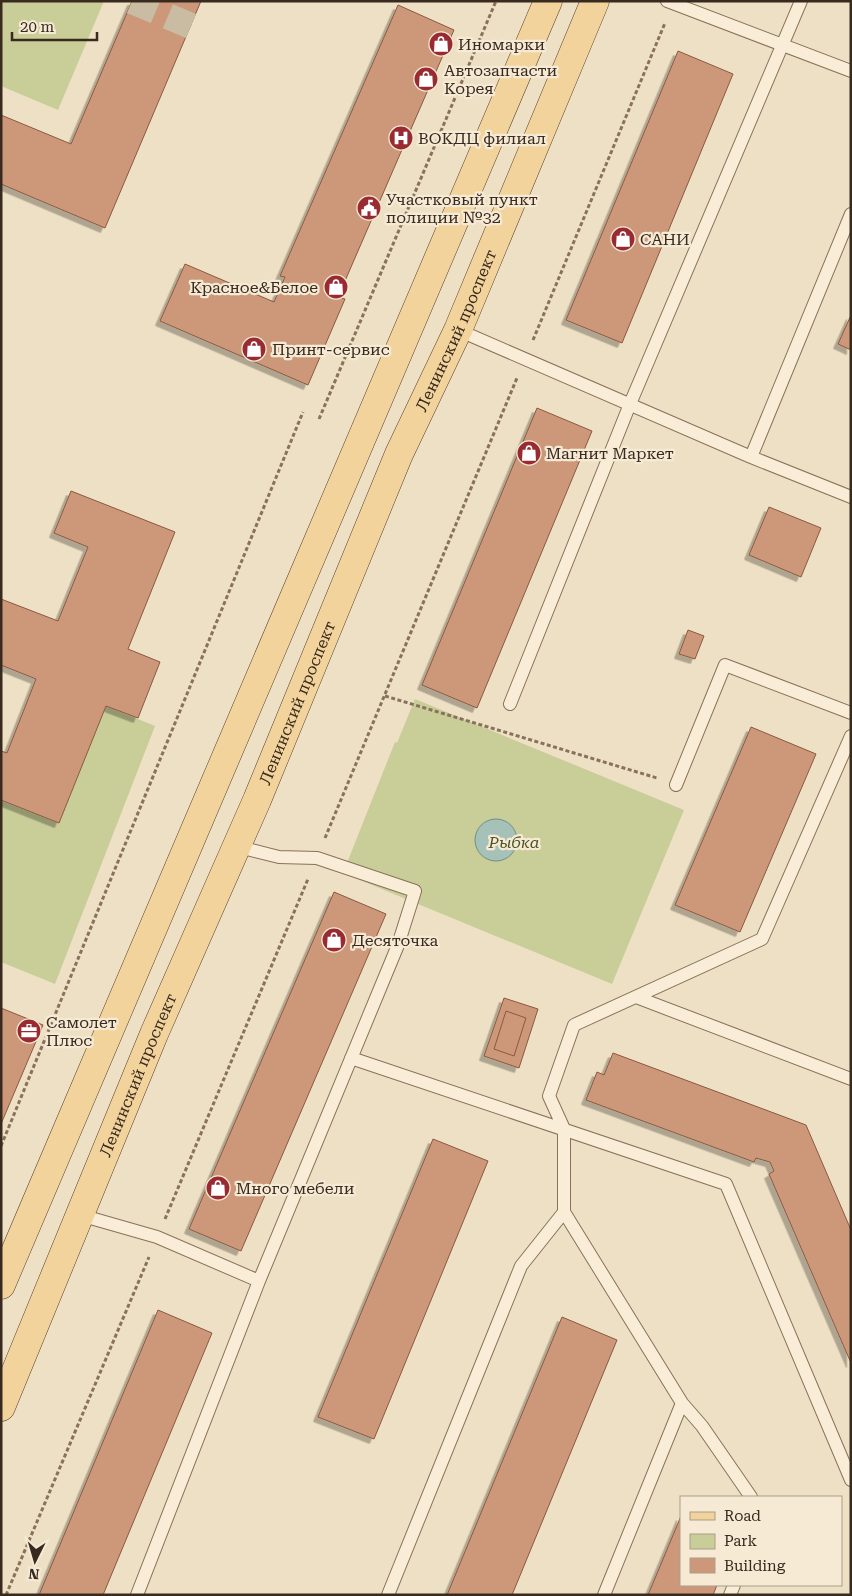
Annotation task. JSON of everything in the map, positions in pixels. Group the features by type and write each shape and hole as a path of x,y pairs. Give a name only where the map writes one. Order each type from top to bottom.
{"main road":[{"path":"1,1286 548,1"},
{"name":"Ленинский проспект","path":"1,1407 154,1034 235,846 257,800 400,454 458,330 595,1"}],"lane":[{"path":"510,704 630,404 800,1"},
{"path":"670,2 851,71"},
{"path":"751,457 851,214"},
{"path":"458,330 751,457 851,497"},
{"path":"676,785 726,666 851,713"},
{"path":"750,1496 702,1426 682,1403 564,1212 564,1129 550,1096 574,1025 762,938 851,736"},
{"path":"137,1595 259,1281 398,945 415,891 317,858 279,857 235,846"},
{"path":"636,997 851,1079"},
{"path":"352,1058 726,1184 851,1480"},
{"path":"388,1595 521,1266 564,1212"},
{"path":"80,1215 157,1238 259,1281"},
{"path":"604,1595 682,1403"}],"path":[{"path":"319,419 496,1"},
{"path":"6,1595 385,696 670,2"},
{"path":"1,1146 303,412"},
{"path":"385,696 632,769 676,785"}],"green space":[{"path":"1,1 104,1 58,110 1,86"},
{"name":"Рыбка","path":"415,699 684,810 612,984 343,873 395,742 397,743"},
{"path":"106,706 155,726 55,984 1,962 1,800 59,823"}],"water":[{"path":"496,819 511,825 517,840 511,855 496,861 481,855 475,840 481,825"}],"building":[{"path":"132,1 201,1 105,228 1,184 1,115 71,144"},
{"path":"398,5 454,30 338,297 345,299 308,385 160,321 185,264 274,302 285,277 280,276"},
{"path":"678,51 733,74 622,343 566,320"},
{"path":"851,315 851,350 838,344"},
{"path":"537,408 592,431 477,708 422,685"},
{"path":"71,491 175,532 128,649 160,662 138,718 106,706 59,823 1,800 1,751 7,753 36,679 1,665 1,599 58,621 88,547 54,533"},
{"path":"769,507 821,528 801,577 749,555"},
{"path":"688,630 704,636 695,659 679,654"},
{"path":"751,727 816,754 740,932 675,905"},
{"path":"334,892 386,914 241,1251 189,1229"},
{"path":"504,998 538,1009 519,1068 484,1056"},
{"path":"1,1008 43,1025 1,1124"},
{"path":"506,1011 526,1018 514,1056 494,1049"},
{"path":"613,1053 806,1125 851,1230 851,1363 769,1174 774,1171 770,1162 756,1158 754,1162 586,1100 597,1072 604,1075"},
{"path":"433,1139 488,1161 374,1439 318,1417"},
{"path":"158,1310 212,1333 103,1595 39,1595"},
{"path":"562,1317 617,1340 512,1595 447,1595"},
{"path":"680,1518 680,1586 717,1586 713,1595 648,1595"}],"tunnel":[{"path":"132,1 191,26"}],"place":[{"name":"Иномарки","path":"441,44"},
{"name":"Автозапчасти Корея","path":"426,79"},
{"name":"ВОКДЦ филиал","path":"401,138"},
{"name":"Участковый пункт полиции №32","path":"369,208"},
{"name":"САНИ","path":"623,239"},
{"name":"Красное&Белое","path":"336,287"},
{"name":"Принт-сервис","path":"254,349"},
{"name":"Магнит Маркет","path":"529,453"},
{"name":"Десяточка","path":"334,940"},
{"name":"Самолет Плюс","path":"29,1031"},
{"name":"Много мебели","path":"218,1188"}]}
